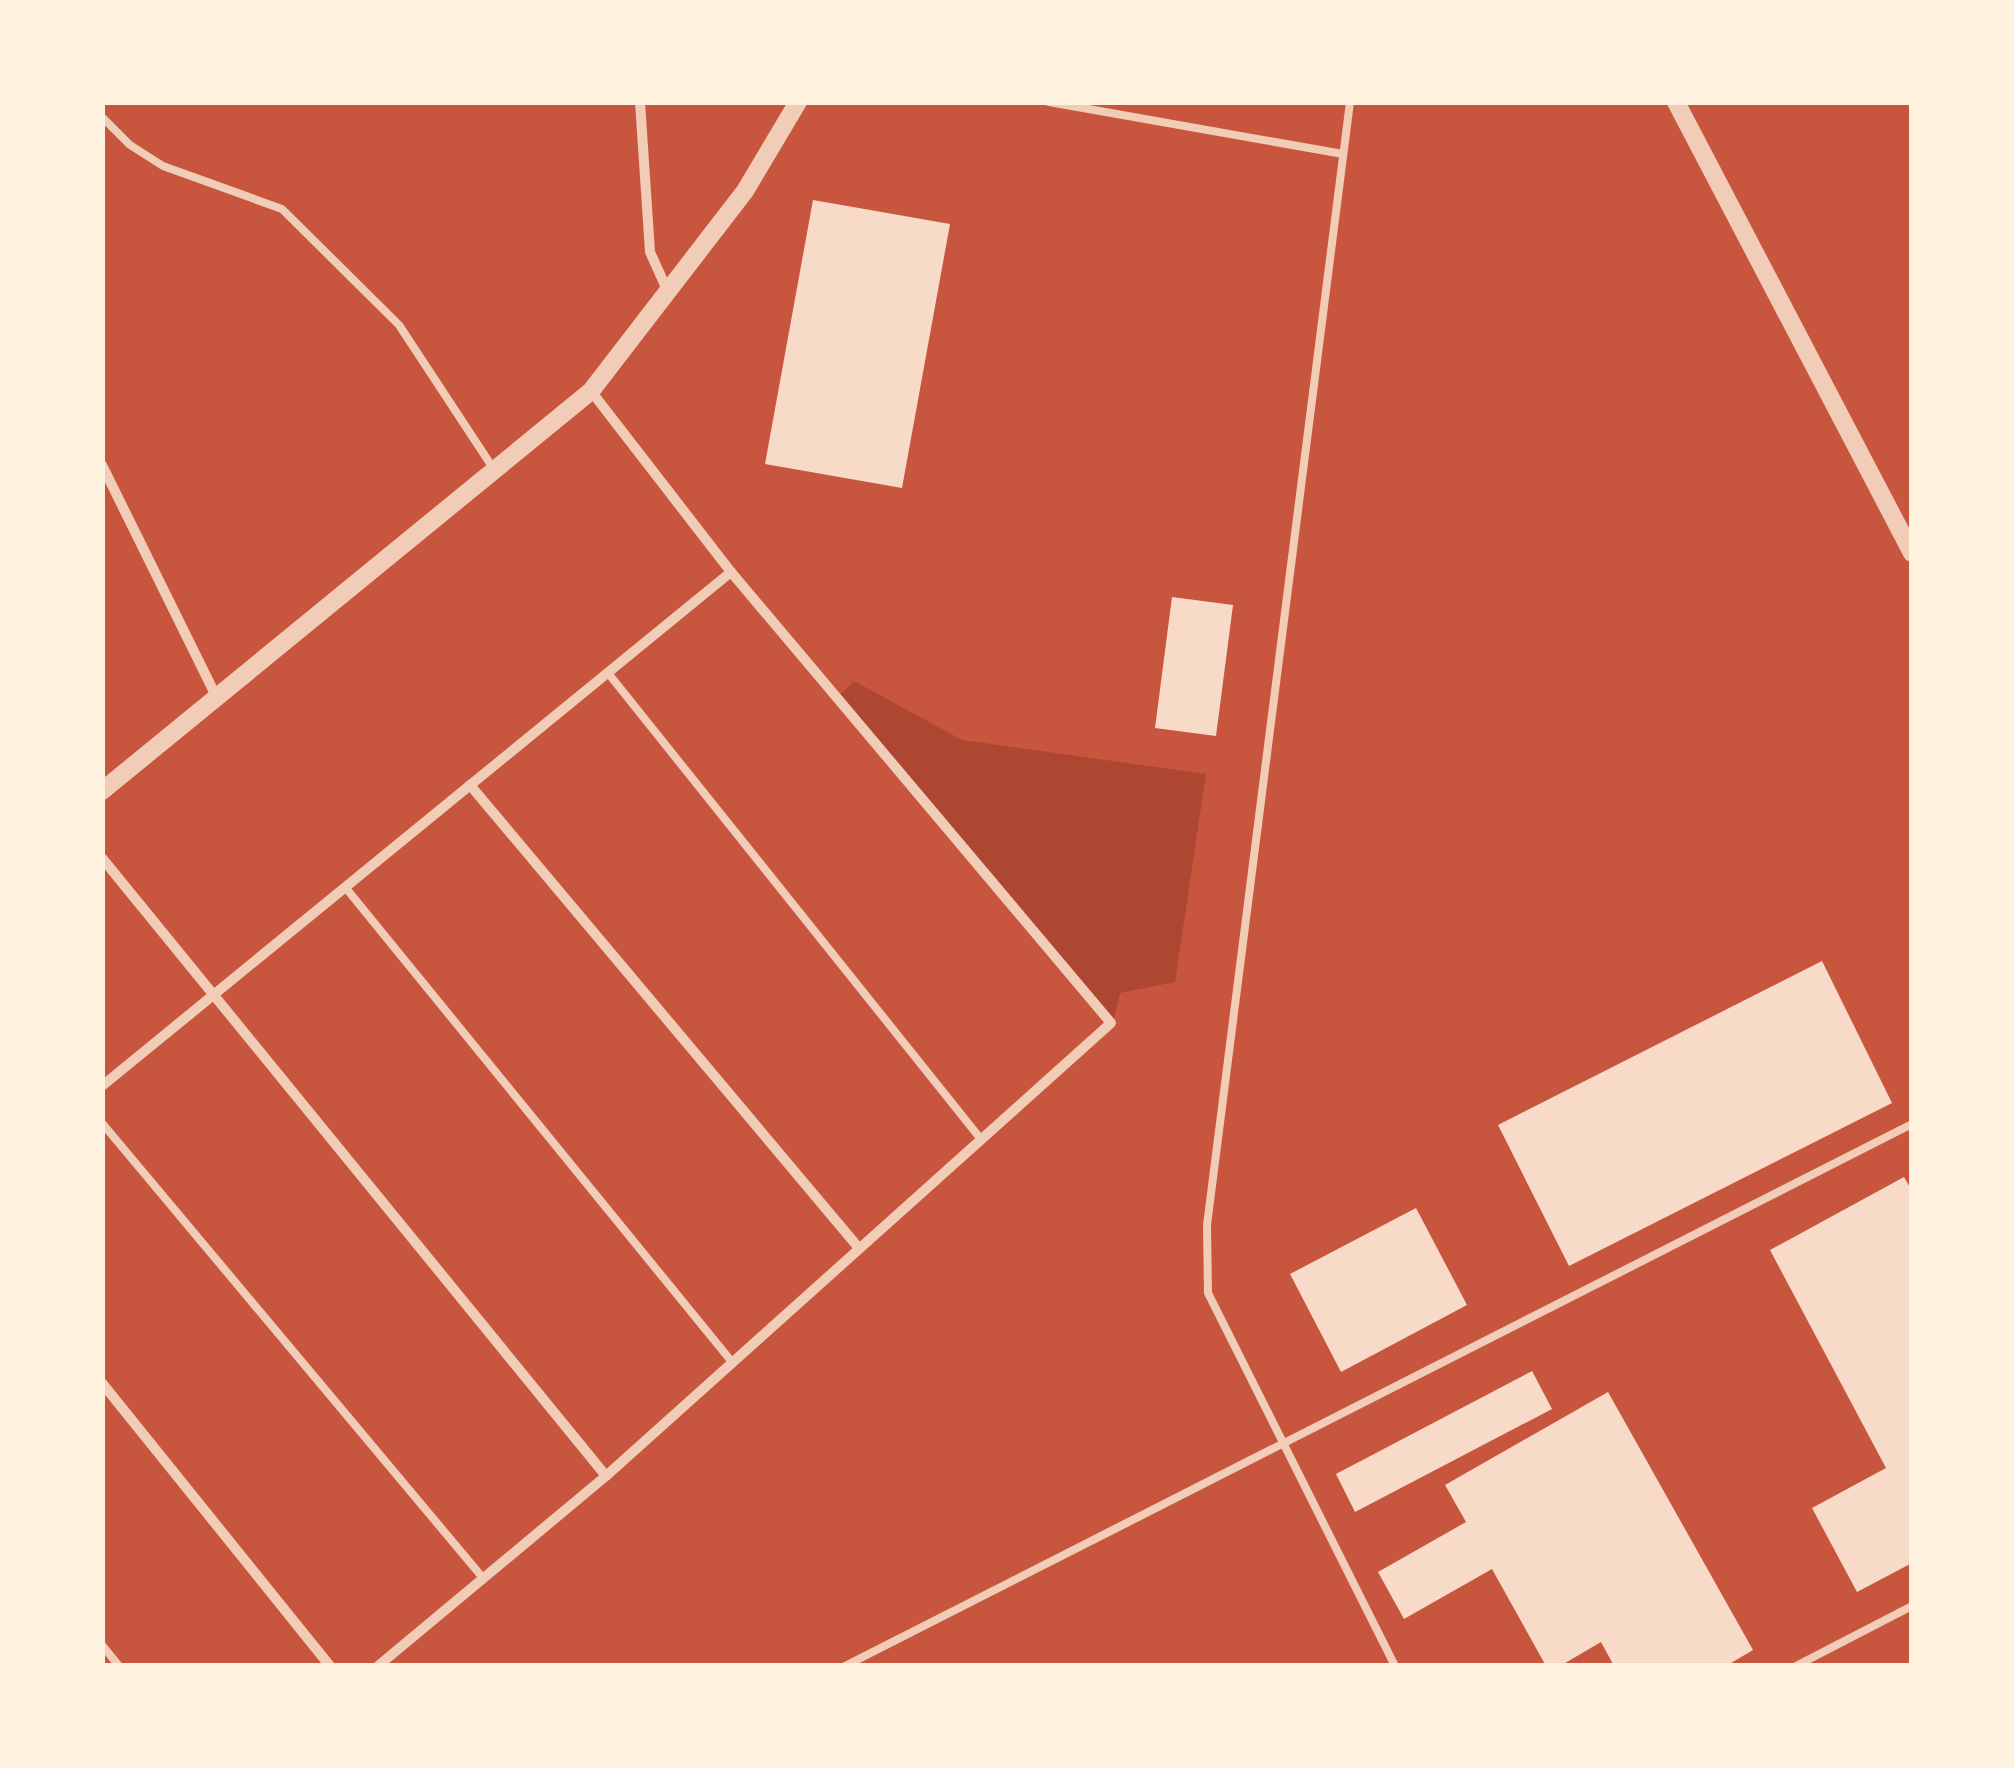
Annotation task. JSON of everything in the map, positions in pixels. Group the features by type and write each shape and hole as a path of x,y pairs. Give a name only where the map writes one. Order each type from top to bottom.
{"street":[{"path":"640,102 650,252 669,295"},
{"path":"102,791 218,700 591,391 669,295 745,191 798,102"},
{"path":"1676,102 1912,553"},
{"path":"378,1666 606,1476 1112,1024 731,572 591,391"},
{"path":"102,465 218,700"},
{"path":"102,1086 731,572"},
{"path":"470,785 858,1247"},
{"path":"102,858 606,1476"},
{"path":"102,1383 330,1666"}],"lane":[{"path":"1049,102 1343,154"},
{"path":"1350,102 1207,1225 1208,1293 1395,1666"},
{"path":"102,118 130,145 162,166 282,209 399,325 495,471"},
{"path":"608,673 980,1138"},
{"path":"344,888 732,1362"},
{"path":"102,1123 483,1578"},
{"path":"845,1666 1912,1124"},
{"path":"1796,1666 1912,1606"},
{"path":"102,1646 119,1666"}],"shaded area":[{"path":"854,681 962,740 1206,774 1175,982 1120,993 1114,1019 839,696"}],"building":[{"path":"813,200 950,224 902,488 765,464"},
{"path":"1172,597 1233,605 1216,736 1155,728"},
{"path":"1822,961 1892,1103 1569,1266 1498,1125"},
{"path":"1904,1177 1912,1191 1912,1563 1857,1592 1812,1508 1886,1468 1770,1250"},
{"path":"1416,1208 1467,1305 1341,1372 1290,1274"},
{"path":"1532,1371 1552,1409 1355,1512 1336,1474"},
{"path":"1608,1392 1753,1650 1726,1666 1614,1666 1601,1642 1560,1666 1546,1666 1492,1569 1404,1619 1378,1572 1466,1522 1445,1485"}]}
